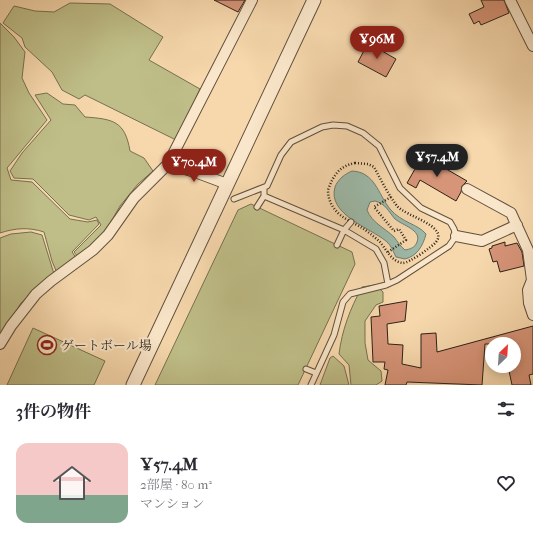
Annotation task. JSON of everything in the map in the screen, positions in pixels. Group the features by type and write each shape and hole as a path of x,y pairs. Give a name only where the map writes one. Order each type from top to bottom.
{"street":[{"path":"0,344 10,326 36,294 51,281 94,250 108,235 134,198 168,164 252,0"},
{"path":"133,385 314,0"},
{"path":"510,0 533,46"},
{"path":"168,164 227,184"},
{"path":"467,189 511,213 528,250 532,280 528,290 529,303 533,316"},
{"path":"456,236 482,241 517,225"}],"lane":[{"path":"234,199 267,186 281,154 291,142 322,127 333,125 347,126 363,133 379,146 400,188 421,208 450,222 454,229 456,236 449,246 388,284 350,294 343,302 334,335 311,385"},
{"path":"257,207 264,196 264,188"},
{"path":"264,196 344,230 376,249 384,263 388,284"},
{"path":"337,245 344,230 350,222"},
{"path":"306,368 316,373"}],"path":[{"path":"362,163 374,167 398,207 405,213 434,227 439,236 436,242 407,262 402,263 395,260 385,247 367,231 350,222 342,217 332,206 328,190 337,172 346,165 362,163"},
{"path":"388,252 406,240 399,229 394,231 374,207 391,196"}],"shaded area":[{"path":"70,3 110,4 163,37 149,60 200,89 176,140 85,95 79,99 62,90 52,72 25,47 22,38 3,23 14,6 35,11 54,12"},
{"path":"0,23 14,37 25,52 22,78 29,93 47,120 7,168 11,180 32,182 70,219 88,222 97,220 99,224 72,252 77,259 57,273 44,232 33,229 22,229 0,233"},
{"path":"47,93 63,104 75,105 85,117 103,119 116,124 125,133 130,151 144,158 153,171 138,184 120,206 104,234 78,257 74,252 101,225 96,217 89,220 69,215 33,179 14,178 10,171 22,153 51,120 35,95"},
{"path":"352,171 360,172 366,175 375,185 390,209 395,214 419,228 426,234 423,243 413,256 405,259 396,257 391,246 386,241 343,213 337,205 334,197 336,184 344,175","holes":["375,201 382,204 395,219 417,234 418,238 414,247 405,250 394,237 369,215 367,210 370,202"]},
{"path":"251,204 352,252 355,264 298,385 155,385 238,210"},
{"path":"31,232 42,235 54,274 21,303 0,336 0,238 11,234"},
{"path":"375,285 383,292 383,302 376,305 365,321 365,343 368,360 381,371 382,381 376,385 351,385 349,365 339,354 342,336 350,312 362,287"},
{"name":"ゲートボール場","path":"33,328 105,361 94,385 7,385"},
{"path":"333,356 344,366 349,385 320,385 330,358"}],"building":[{"path":"214,0 245,0 238,12"},
{"path":"481,0 504,0 509,13 481,25 479,21 474,24 469,14 484,7"},
{"path":"368,43 396,59 386,77 358,62"},
{"path":"427,154 438,161 436,163 467,181 462,186 461,192 456,201 420,180 416,188 407,183 423,155 425,157"},
{"path":"505,242 505,246 517,243 522,252 524,266 500,272 497,261 493,262 489,249 492,248 492,246"},
{"path":"407,301 405,321 387,324 388,344 403,345 402,364 421,368 421,334 436,333 437,352 485,339 482,385 407,382 406,385 385,385 388,370 384,369 385,362 373,362 371,317 380,316 379,306"},
{"path":"533,326 533,374 529,375 531,385 512,385 509,373 521,373 521,337 492,337"}],"place":[{"name":"ゲートボール場","path":"47,345"}]}
